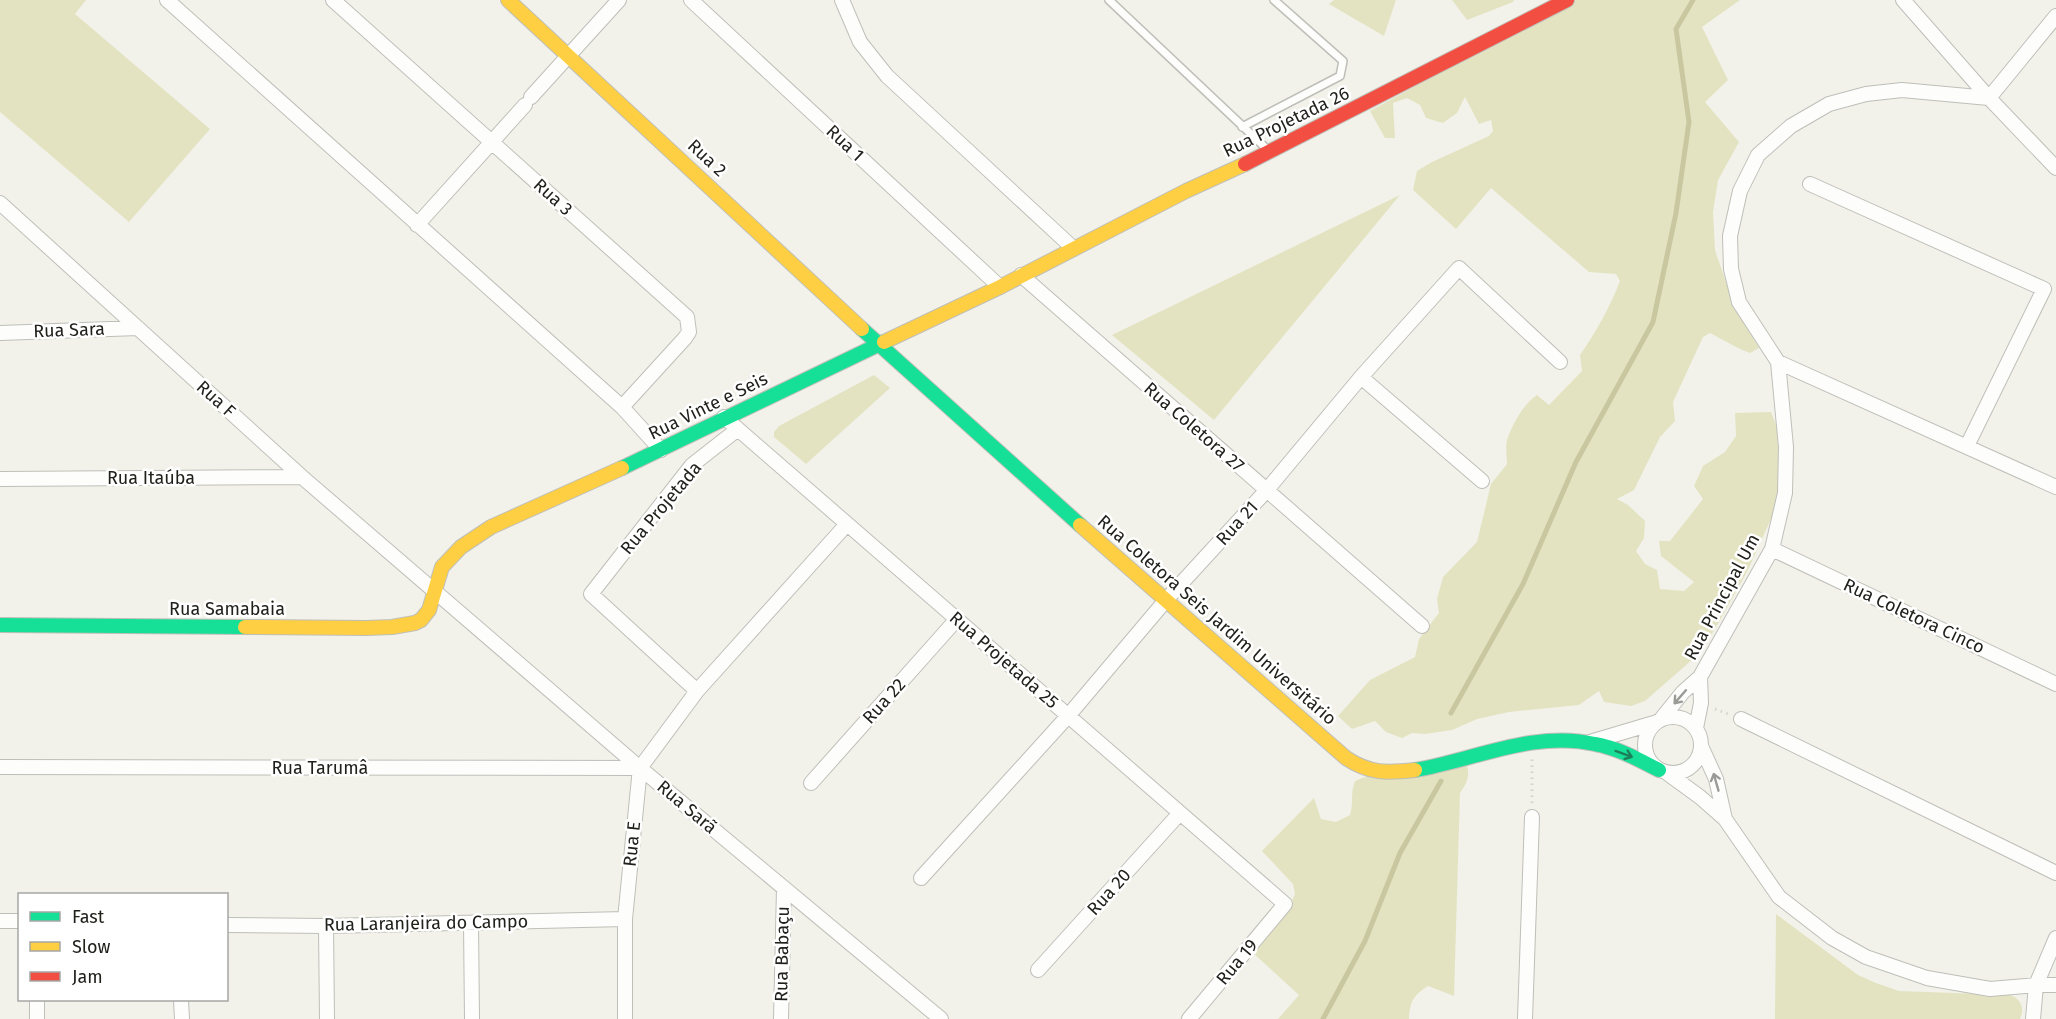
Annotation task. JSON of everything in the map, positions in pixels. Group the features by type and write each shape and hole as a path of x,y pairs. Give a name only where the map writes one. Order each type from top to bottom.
{"street":[{"path":"167,0 622,406 661,450"},
{"name":"Rua 3","path":"333,0 687,317 689,332 686,338 622,406"},
{"name":"Rua 2","path":"508,0 570,54 879,345"},
{"path":"417,225 620,0"},
{"name":"Rua 1","path":"691,0 1000,287"},
{"path":"842,0 860,42 887,76 1073,248"},
{"name":"Rua Projetada 26","path":"1021,275 1186,191 1270,152 1567,0"},
{"path":"1903,0 1989,98 2056,168"},
{"path":"1989,98 2056,16"},
{"name":"Rua Principal Um","path":"1658,721 1683,692 1700,677 1772,549 1785,493 1786,458 1778,362 1739,302 1731,269 1730,236 1740,191 1758,155 1791,126 1829,104 1866,94 1902,90 1989,98"},
{"path":"1810,184 2044,289 1967,446"},
{"name":"Rua F","path":"0,203 302,477 436,593"},
{"name":"Rua 21","path":"921,878 1068,716 1166,600 1266,491 1361,377 1459,268 1560,362"},
{"name":"Rua Vinte e Seis","path":"436,593 442,567 474,538 491,527 661,450 724,417 863,350 879,345 1021,275"},
{"name":"Rua Coletora 27","path":"1021,275 1422,626"},
{"name":"Rua Sara","path":"0,333 138,328"},
{"name":"Rua Coletora Seis Jardim Universitário","path":"879,345 1346,758 1361,768 1379,772 1410,771 1520,745 1588,742"},
{"path":"1778,362 2056,487"},
{"path":"1361,377 1482,481"},
{"name":"Rua Projetada 25","path":"724,417 1285,904"},
{"name":"Rua Projetada","path":"697,691 591,594 692,465 738,429"},
{"name":"Rua Itaúba","path":"0,479 302,477"},
{"path":"640,768 697,691 847,524"},
{"name":"Rua Coletora Cinco","path":"1772,549 2056,684"},
{"name":"Rua Samabaia","path":"0,625 393,627 421,620 429,610 436,593"},
{"name":"Rua Sarã","path":"436,593 784,888 927,1013 941,1019"},
{"name":"Rua 22","path":"811,783 957,619"},
{"name":"Rua Principal Um","path":"1696,728 1701,703 1700,677"},
{"path":"1671,716 1689,721 1696,728 1701,746 1694,764 1677,773 1663,771 1635,758 1588,742 1671,716"},
{"path":"1741,719 2056,873"},
{"path":"1658,721 1645,739 1644,748 1651,764 1700,797 1725,819 1779,897 1832,938 1866,957 1927,978 1990,990 2056,985"},
{"path":"1701,746 1716,779 1725,819"},
{"name":"Rua Tarumâ","path":"0,767 640,768"},
{"name":"Rua E","path":"624,1019 625,919 640,768"},
{"name":"Rua 20","path":"1038,970 1180,813"},
{"path":"1525,1019 1532,817"},
{"name":"Rua Babaçu","path":"781,1019 784,888"},
{"name":"Rua 19","path":"1189,1019 1285,904"},
{"name":"Rua Laranjeira do Campo","path":"228,925 326,926 625,919"},
{"path":"0,921 18,921"},
{"path":"471,923 472,1019"},
{"path":"326,926 327,1019"},
{"path":"2033,1019 2036,985 2056,938"},
{"path":"38,1001 38,1019"},
{"path":"182,1001 182,1019"}],"lane":[{"path":"1109,0 1270,152"},
{"path":"1242,126 1340,76 1343,61 1274,0"}],"path":[{"path":"1701,703 1741,719"},
{"path":"1532,744 1532,817"}],"green space":[{"path":"0,0 86,0 75,14 210,129 129,222 0,112"},
{"path":"1334,0 1396,0 1384,36 1329,4"},
{"path":"1452,0 1514,0 1467,20"},
{"path":"1573,0 1740,0 1702,27 1728,80 1705,102 1739,142 1718,180 1713,212 1715,250 1734,306 1759,348 1750,353 1710,333 1703,337 1673,402 1675,421 1660,437 1634,490 1617,499 1628,505 1645,521 1644,538 1636,551 1645,564 1657,570 1660,589 1684,591 1694,582 1661,556 1659,541 1670,541 1703,499 1694,486 1703,466 1725,452 1736,436 1735,413 1771,412 1777,427 1779,477 1775,510 1748,570 1701,652 1645,701 1631,706 1604,702 1599,691 1579,705 1509,712 1477,719 1452,730 1425,734 1412,733 1402,738 1386,732 1375,721 1352,729 1338,716 1370,680 1415,657 1419,639 1439,613 1437,599 1443,577 1477,542 1491,484 1507,464 1506,443 1515,421 1537,395 1549,405 1582,371 1580,355 1602,319 1620,281 1616,274 1589,272 1491,188 1456,229 1413,190 1417,171 1489,136 1493,131 1491,120 1479,124 1465,97 1457,113 1443,123 1426,118 1420,105 1407,98 1393,103 1395,138 1385,138 1370,111"},
{"path":"1400,195 1214,420 1112,335"},
{"path":"874,375 890,388 806,464 774,437 774,432 779,426"},
{"path":"1467,765 1467,780 1460,793 1454,996 1428,986 1413,1000 1409,1019 1278,1019 1299,995 1253,953 1291,903 1295,894 1293,884 1262,851 1314,798 1321,819 1336,822 1350,815 1355,781 1367,776"},
{"path":"1776,914 1858,975 1876,983 1899,991 2010,995 2021,1004 2020,1019 1775,1019"}],"waterway":[{"path":"1451,713 1523,584 1576,462 1653,322 1676,213 1689,122 1676,29 1693,0"},
{"path":"1323,1019 1365,941 1400,853 1441,781"}],"traffic: fast":[{"path":"862,329 1080,525"},
{"path":"622,468 884,342"},
{"path":"0,625 245,627"},
{"path":"1415,770 1527,743 1549,741 1572,741 1612,748 1659,770"}],"traffic: slow":[{"path":"508,0 862,329"},
{"path":"884,342 1000,287 1186,191 1245,164"},
{"path":"245,627 366,628 415,623 421,620 429,610 442,567 461,547 491,527 622,468"},
{"path":"1080,525 1346,758 1371,770 1396,772 1415,770"}],"traffic: jam":[{"path":"1245,164 1567,0"}]}
